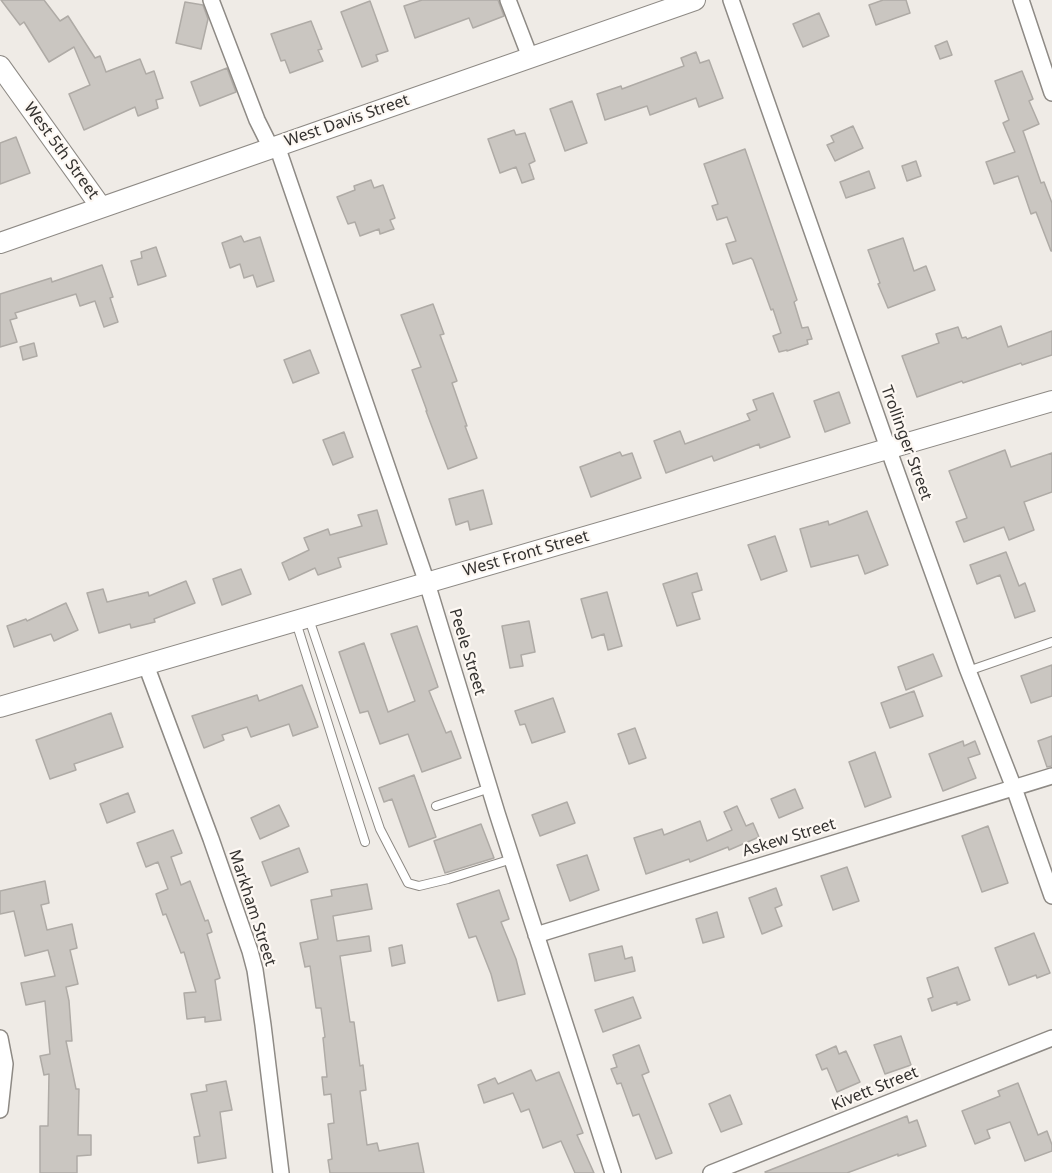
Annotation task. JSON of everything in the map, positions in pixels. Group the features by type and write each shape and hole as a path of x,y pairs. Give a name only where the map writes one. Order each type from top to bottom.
{"street":[{"name":"Peele Street","path":"211,0 257,120 274,147 427,583 512,859 613,1173"},
{"path":"508,0 530,57"},
{"name":"West Davis Street","path":"0,243 695,0"},
{"name":"Trollinger Street","path":"731,0 888,448 1052,896"},
{"path":"1021,0 1052,93"},
{"name":"West 5th Street","path":"0,66 101,207"},
{"name":"West Front Street","path":"0,707 1052,401"},
{"name":"Markham Street","path":"146,665 250,951 263,1025 281,1173"},
{"name":"Askew Street","path":"536,935 1052,776"},
{"path":"0,1038 4,1064 0,1110"},
{"name":"Kivett Street","path":"711,1173 1052,1038"}],"lane":[{"path":"302,619 365,842"},
{"path":"302,619 380,829 408,883 418,886 427,884 512,859"},
{"path":"968,671 1052,642"},
{"path":"436,806 490,788"}],"building":[{"path":"1,0 44,0 60,21 68,16 95,58 100,56 106,72 140,59 146,74 154,71 163,98 156,100 158,108 138,116 135,107 84,130 69,94 90,85 74,47 49,62 24,22 20,25"},
{"path":"422,0 498,0 504,16 473,28 469,18 415,38 404,6"},
{"path":"883,0 906,0 910,13 876,25 869,5"},
{"path":"370,1 388,51 376,55 378,61 362,67 341,12"},
{"path":"185,2 203,5 208,19 201,49 176,43"},
{"path":"819,13 829,36 803,47 793,24"},
{"path":"311,21 322,49 318,50 323,61 290,73 285,60 281,61 271,34"},
{"path":"947,41 952,55 940,59 935,46"},
{"path":"696,52 700,63 709,60 723,98 699,107 696,98 650,115 647,106 605,120 597,94 621,86 622,89 684,66 681,58"},
{"path":"227,68 236,92 200,106 191,82"},
{"path":"1022,71 1033,99 1029,101 1039,124 1023,131 1041,183 1044,182 1052,203 1052,251 1036,212 1031,214 1018,176 994,184 986,162 1015,152 1003,123 1009,120 995,81"},
{"path":"572,101 587,143 565,151 550,109"},
{"path":"853,126 863,148 835,161 827,145 834,142 831,136"},
{"path":"514,130 516,135 525,133 535,161 529,164 534,179 522,183 516,167 500,173 488,139"},
{"path":"16,137 30,173 0,184 0,143"},
{"path":"745,149 797,300 794,302 802,328 808,327 812,339 807,340 808,344 787,351 779,352 773,336 781,333 753,260 751,258 733,264 726,244 736,241 727,217 717,220 712,206 718,204 704,164"},
{"path":"916,161 921,176 907,181 902,166"},
{"path":"869,171 875,188 846,198 840,182"},
{"path":"371,180 374,188 383,185 395,218 390,220 394,229 380,234 379,229 360,236 355,222 348,224 337,197 355,190 354,186"},
{"path":"241,236 244,242 260,237 274,281 257,287 253,275 244,278 240,264 230,268 222,243"},
{"path":"903,238 914,271 926,266 935,290 888,308 868,250"},
{"path":"156,247 166,276 138,285 131,261 142,258 141,252"},
{"path":"102,265 113,297 110,298 118,322 104,327 95,301 80,306 76,294 15,313 17,318 10,320 17,342 0,347 0,294 51,278 52,282"},
{"path":"433,304 444,334 440,335 457,381 452,383 477,458 448,469 412,370 421,367 401,315"},
{"path":"1001,326 1008,347 1052,331 1052,355 963,383 962,381 917,397 902,356 939,343 936,334 958,327 962,338 967,339"},
{"path":"34,343 37,356 23,360 20,347"},
{"path":"310,350 319,373 293,383 284,360"},
{"path":"839,392 850,423 825,432 814,401"},
{"path":"773,393 790,437 760,448 759,444 714,461 712,456 666,473 654,441 680,431 685,444 750,420 747,414 757,410 753,400"},
{"path":"344,432 353,457 333,465 323,440"},
{"path":"1005,450 1011,467 1052,453 1052,492 1024,502 1034,530 1009,540 1004,527 964,542 956,522 967,518 949,471"},
{"path":"620,452 622,456 632,453 641,478 591,497 580,467"},
{"path":"483,490 492,524 470,530 468,521 456,525 449,499"},
{"path":"377,510 387,544 338,558 341,567 318,575 315,568 289,580 282,563 309,550 304,538 328,529 330,535 362,526 358,515"},
{"path":"867,511 888,565 865,574 858,555 811,567 800,529 828,521 829,525"},
{"path":"775,536 787,571 761,580 748,545"},
{"path":"1006,552 1019,586 1025,583 1035,611 1015,618 1000,575 977,584 970,565"},
{"path":"241,569 251,594 222,605 213,579"},
{"path":"697,573 702,590 692,593 700,619 677,626 663,584"},
{"path":"186,581 195,603 154,619 155,622 131,628 130,624 99,633 87,593 103,589 107,602 148,592 149,596"},
{"path":"607,592 622,646 608,650 604,634 592,638 581,599"},
{"path":"66,603 78,630 54,641 51,634 14,647 7,626 26,619 27,621"},
{"path":"529,621 535,652 521,655 523,666 510,668 502,626"},
{"path":"417,626 438,687 429,691 446,733 451,731 461,758 422,772 408,734 380,744 368,711 360,713 339,652 364,643 388,712 415,701 391,634"},
{"path":"933,654 942,676 906,690 898,667"},
{"path":"1052,665 1052,696 1031,703 1021,676"},
{"path":"302,685 318,727 293,736 289,724 251,737 247,727 222,735 224,740 204,748 192,716 257,695 259,701"},
{"path":"914,691 923,716 890,728 881,703"},
{"path":"553,698 565,732 532,743 525,724 520,725 515,711"},
{"path":"111,713 123,747 74,764 76,770 50,779 36,740"},
{"path":"635,728 646,758 629,764 618,734"},
{"path":"1052,736 1052,766 1047,767 1038,741"},
{"path":"963,741 964,746 975,741 980,754 968,758 976,778 943,791 929,754"},
{"path":"875,752 891,797 865,807 849,762"},
{"path":"414,775 436,837 409,847 392,799 384,802 379,788"},
{"path":"795,789 803,808 779,818 771,799"},
{"path":"128,793 135,812 107,823 100,804"},
{"path":"567,802 575,823 540,836 532,815"},
{"path":"279,805 289,826 260,839 251,818"},
{"path":"737,806 746,826 753,823 759,837 729,850 728,847 690,862 689,859 646,874 634,838 662,829 664,835 700,821 707,841 732,830 724,812"},
{"path":"481,824 494,858 445,873 434,841"},
{"path":"988,826 1008,883 982,892 962,836"},
{"path":"173,830 182,853 171,857 181,885 190,881 205,921 208,920 212,932 207,934 220,978 215,980 221,1020 205,1022 205,1017 187,1019 184,993 196,992 184,952 181,953 156,894 168,889 158,862 146,867 137,843"},
{"path":"299,848 308,872 271,886 262,862"},
{"path":"587,855 599,890 570,901 557,865"},
{"path":"847,867 859,901 833,910 821,876"},
{"path":"45,881 49,903 41,905 47,930 72,924 77,948 70,950 78,984 66,987 72,1041 66,1041 76,1089 79,1089 78,1135 91,1135 91,1155 77,1156 77,1173 40,1173 40,1126 48,1126 49,1074 44,1075 40,1056 50,1054 45,1001 26,1005 21,983 55,976 48,950 25,956 14,911 0,914 0,891"},
{"path":"367,884 372,909 333,916 337,941 369,936 371,951 340,956 350,1022 354,1022 360,1066 363,1065 366,1090 360,1091 367,1145 377,1143 379,1151 418,1143 424,1173 330,1173 328,1160 332,1159 328,1124 334,1123 331,1094 324,1095 322,1077 327,1077 323,1038 325,1037 321,1008 316,1008 310,966 305,967 300,943 318,939 311,900 332,896 331,890"},
{"path":"776,888 782,905 775,908 782,926 762,934 749,898"},
{"path":"499,890 509,919 501,922 516,959 525,994 498,1001 491,974 476,936 469,938 457,904"},
{"path":"717,912 724,937 703,943 696,919"},
{"path":"1034,933 1050,973 1037,978 1036,975 1009,985 995,948"},
{"path":"402,945 405,963 392,966 389,948"},
{"path":"622,946 625,959 632,957 635,971 595,981 589,954"},
{"path":"958,967 970,1000 932,1011 928,999 933,997 927,978"},
{"path":"633,997 641,1018 603,1032 595,1010"},
{"path":"901,1036 911,1065 885,1074 874,1045"},
{"path":"639,1045 649,1072 642,1075 672,1153 656,1159 639,1114 633,1116 621,1083 617,1084 611,1069 617,1067 613,1055"},
{"path":"836,1046 839,1054 846,1051 860,1082 837,1092 827,1068 822,1070 816,1055"},
{"path":"531,1070 536,1081 559,1072 583,1133 577,1135 594,1173 575,1173 561,1141 543,1148 529,1109 521,1112 513,1093 484,1103 478,1085 495,1078 498,1084"},
{"path":"226,1081 232,1110 220,1112 226,1158 198,1163 194,1137 200,1136 191,1094 207,1091 206,1085"},
{"path":"1018,1083 1038,1135 1047,1131 1052,1145 1052,1151 1025,1161 1010,1122 987,1130 990,1138 975,1144 962,1111 1000,1096 998,1091"},
{"path":"730,1095 742,1124 721,1132 709,1104"},
{"path":"907,1116 909,1123 917,1120 926,1146 847,1173 765,1172"}]}
